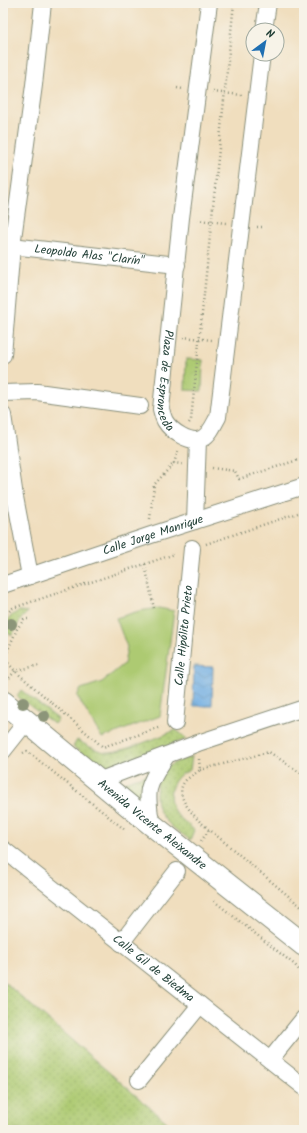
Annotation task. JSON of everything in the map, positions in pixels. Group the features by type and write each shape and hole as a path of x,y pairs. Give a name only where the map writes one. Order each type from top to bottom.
{"street":[{"path":"3,355 8,246 34,85 43,3"},
{"name":"Plaza de Espronceda","path":"209,3 181,218 161,409 165,421 173,430 183,436 198,440 204,437 218,417 261,62"},
{"path":"265,22 268,3"},
{"name":"Leopoldo Alas \"Clarín\"","path":"8,246 177,265"},
{"path":"3,393 37,392 140,406"},
{"path":"3,415 15,496 30,576"},
{"path":"195,521 198,440"},
{"name":"Calle Jorge Manrique","path":"3,585 304,486"},
{"name":"Calle Hipólito Prieto","path":"175,722 192,548"},
{"name":"Avenida Vicente Aleixandre","path":"3,702 151,824 304,945"},
{"path":"98,781 198,743 304,708"},
{"path":"3,751 26,722"},
{"path":"151,824 148,797 149,789 157,771 167,755"},
{"name":"Calle Gil de Biedma","path":"3,849 304,1087"},
{"path":"122,943 177,871"},
{"path":"139,1080 200,1005"},
{"path":"270,1060 304,1018"}],"path":[{"path":"187,427 191,420 234,3"},
{"path":"209,92 245,95"},
{"path":"191,219 230,223"},
{"path":"177,336 214,340"},
{"path":"149,526 154,485 174,463 179,450"},
{"path":"206,467 235,471 240,479 304,458"},
{"path":"174,463 186,464"},
{"path":"3,616 14,608 304,511"},
{"path":"145,564 154,609"},
{"path":"28,619 24,619 17,629 4,658 15,671 103,747 175,722"},
{"path":"3,686 15,671 40,665"},
{"path":"198,743 200,770"},
{"path":"3,751 13,758 27,751 129,833"},
{"path":"304,775 269,752 200,770 187,779 181,791 183,800 198,820 304,909"},
{"path":"208,896 295,965 304,976"}],"green space":[{"path":"186,359 203,360 202,391 185,390"},
{"path":"159,608 174,611 160,716 102,738 77,696 81,689 102,682 124,664 127,647 116,618 139,611"},
{"path":"19,611 28,612 21,619 12,635 3,631 4,624 8,619"},
{"path":"21,690 58,719 54,724 17,696"},
{"path":"176,730 187,739 109,766 98,765 73,747 77,740 98,750 111,752 140,744"},
{"path":"192,756 190,770 180,775 175,780 170,796 174,811 194,830 190,840 172,827 160,812 157,805 156,789 161,775 166,769 172,764"},
{"path":"149,774 144,802 121,783"},
{"path":"3,981 176,1130 3,1130"}],"water":[{"path":"194,666 213,667 212,706 193,706"}]}
